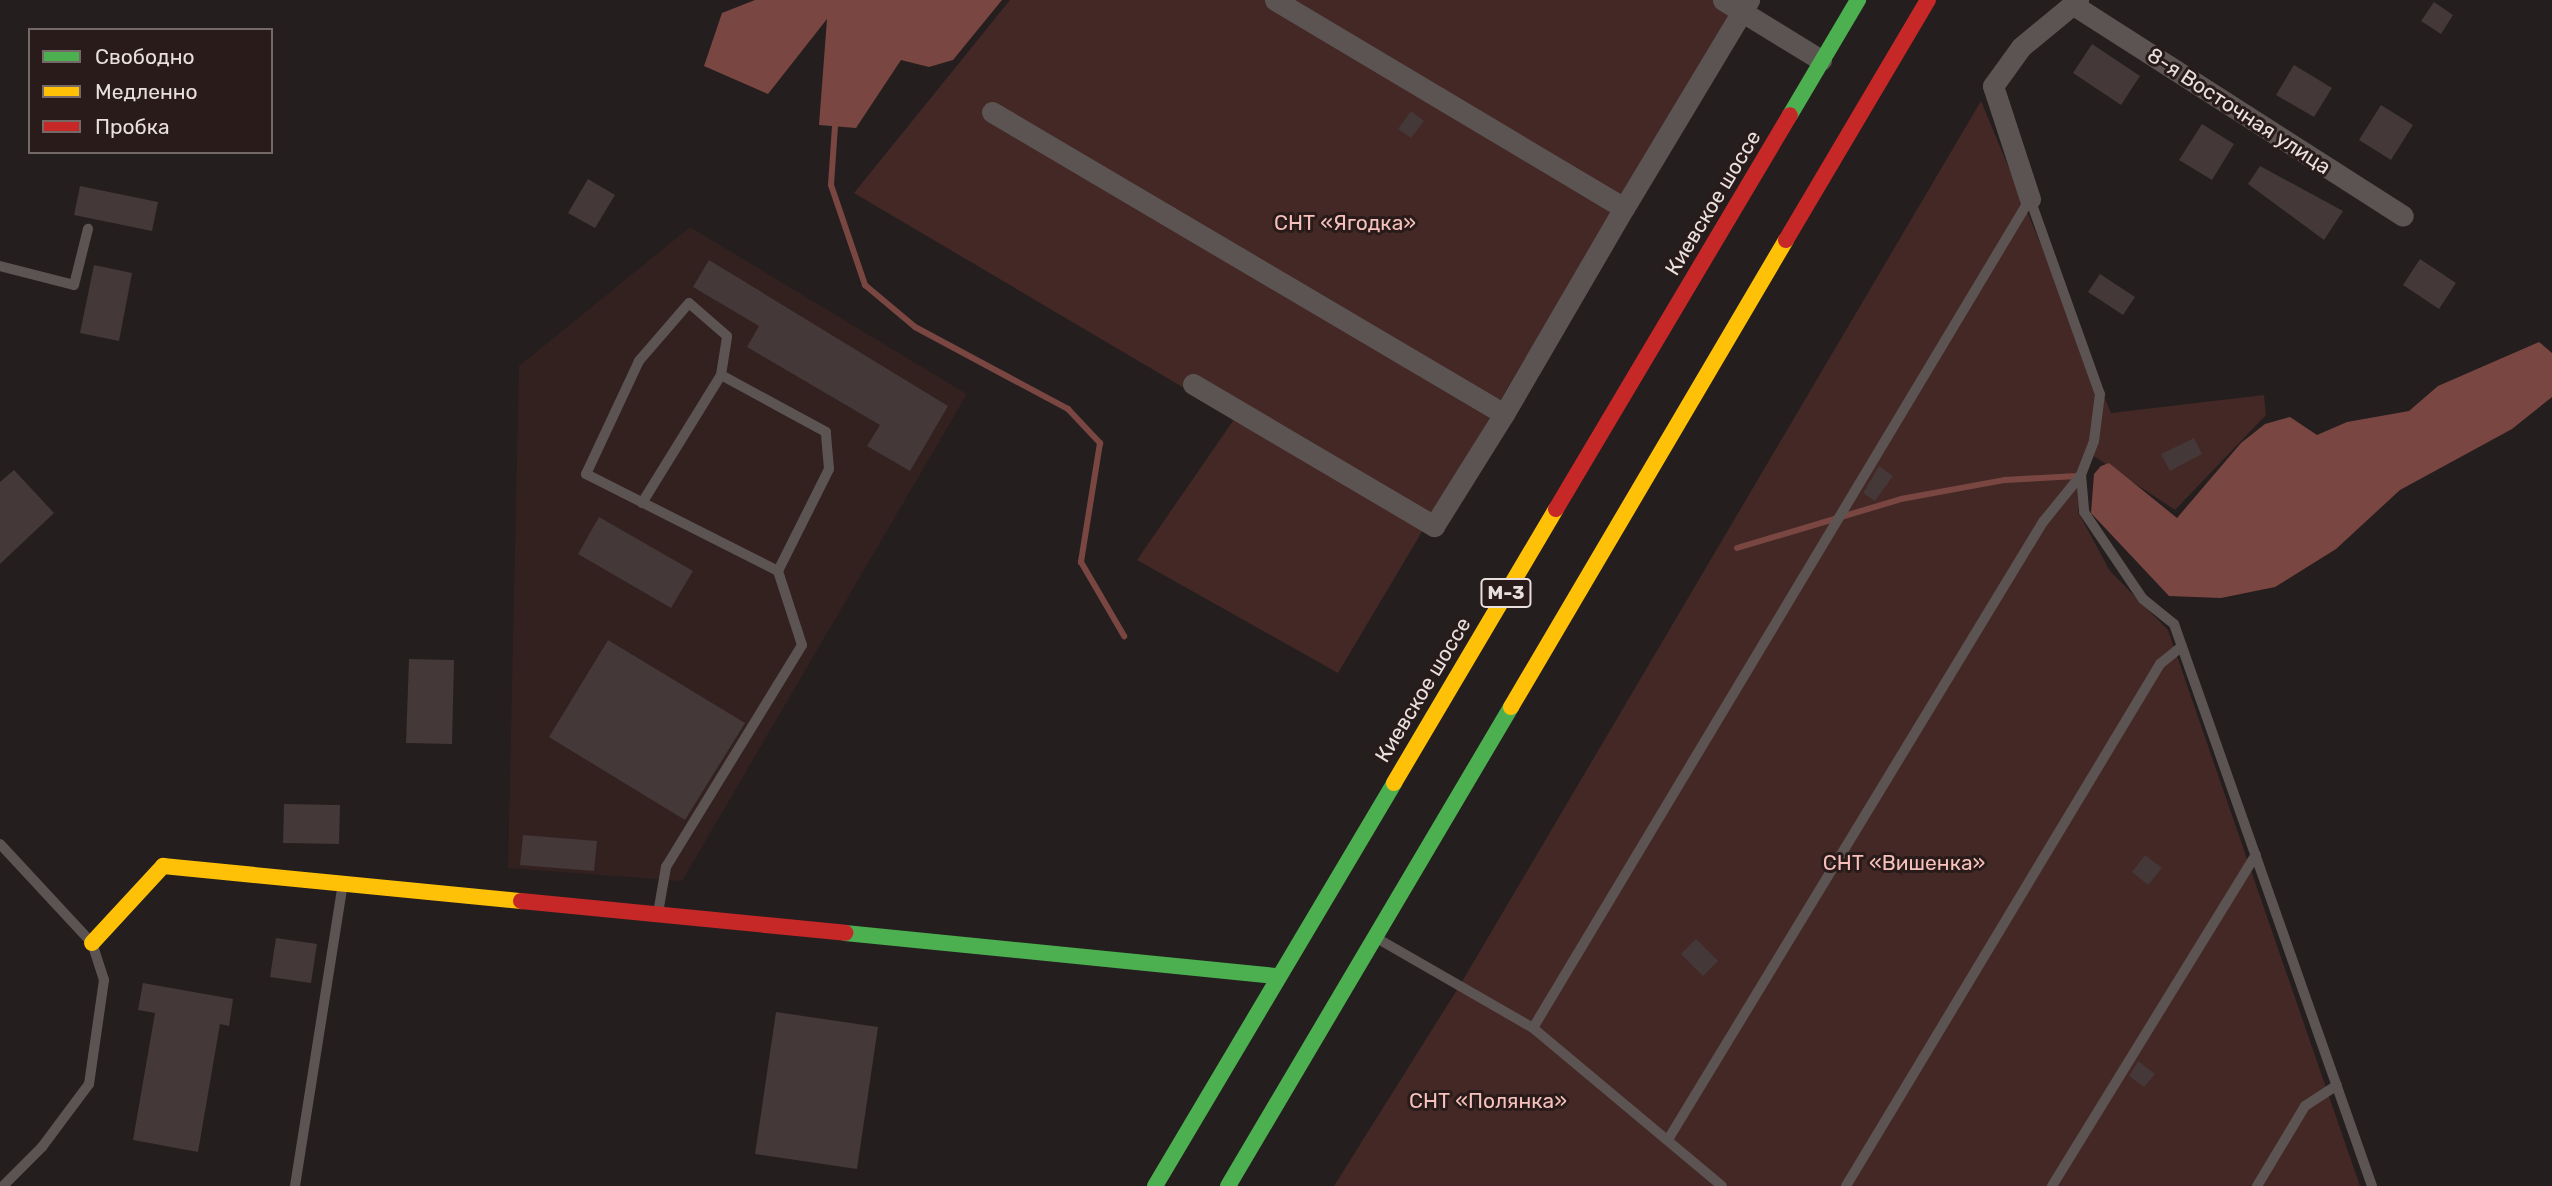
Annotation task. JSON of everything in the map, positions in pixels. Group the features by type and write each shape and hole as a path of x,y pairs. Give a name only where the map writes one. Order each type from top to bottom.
{"main road":[{"name":"Киевское шоссе","path":"1155,1186 1276,976 1858,0"},
{"name":"М-3","path":"1228,1186 1928,0"},
{"path":"92,943 163,866 343,881 1276,976"}],"street":[{"path":"1275,0 1624,208"},
{"path":"1723,0 1746,6 1821,60"},
{"path":"2030,199 1993,86 2021,47 2076,3"},
{"name":"8-я Восточная улица","path":"2076,3 2403,216"},
{"path":"1193,384 1434,526 1504,414 1746,6"},
{"path":"992,112 1504,414"}],"lane":[{"path":"1533,1028 2030,199"},
{"path":"1669,1138 2043,522 2081,475 2095,441 2100,394 2030,199"},
{"path":"0,267 74,285 88,229"},
{"path":"642,503 720,374 727,337 689,303 639,361 586,474 642,503 778,571"},
{"path":"658,913 666,867 802,645 778,571 830,469 826,432 720,374"},
{"path":"2081,475 2084,512 2143,599 2174,624 2372,1186"},
{"path":"1846,1186 2160,664 2182,646"},
{"path":"0,844 92,943 104,980 89,1084 42,1147 3,1186"},
{"path":"2052,1186 2256,855"},
{"path":"295,1186 343,881"},
{"path":"1374,937 1533,1028 1669,1138 1722,1186"},
{"path":"2257,1186 2305,1106 2337,1085"}],"shaded area":[{"path":"755,0 1002,0 953,60 929,67 901,60 856,128 819,125 827,19 768,94 704,66 722,13"},
{"path":"690,227 967,394 682,881 508,868 519,366"},
{"path":"2539,342 2552,353 2552,397 2512,429 2400,490 2336,549 2275,587 2221,598 2169,596 2091,513 2094,474 2101,466 2109,463 2177,518 2241,443 2265,424 2290,417 2317,435 2347,422 2409,411 2438,386"}],"green space":[{"name":"СНТ «Ягодка»","path":"1010,0 1738,0 1338,673 1137,560 1235,418 854,193"},
{"name":"СНТ «Вишенка»","path":"1981,101 2111,413 2264,395 2266,415 2175,510 2089,453 2078,512 2110,571 2168,630 2360,1186 1334,1186 1460,985"}],"building":[{"path":"2434,2 2453,15 2441,34 2421,21"},
{"path":"2092,44 2140,76 2121,105 2073,73"},
{"path":"2294,65 2332,88 2314,117 2276,95"},
{"path":"2381,105 2413,125 2391,160 2359,140"},
{"path":"1411,111 1424,121 1411,138 1398,129"},
{"path":"2202,124 2234,144 2212,180 2179,160"},
{"path":"2260,166 2343,211 2324,240 2248,184"},
{"path":"588,179 615,195 595,228 568,213"},
{"path":"80,186 158,202 152,231 74,215"},
{"path":"2420,259 2456,283 2439,309 2403,285"},
{"path":"709,260 948,406 910,471 867,446 880,425 747,347 759,326 693,287"},
{"path":"94,265 132,273 119,341 80,333"},
{"path":"2100,274 2135,297 2123,315 2088,292"},
{"path":"2194,438 2202,454 2170,471 2161,454"},
{"path":"1879,466 1893,476 1875,501 1863,493"},
{"path":"14,470 54,513 0,564 0,482"},
{"path":"599,517 693,571 671,608 578,554"},
{"path":"608,640 745,723 685,820 549,737"},
{"path":"409,659 454,660 452,744 406,743"},
{"path":"284,804 340,805 339,844 283,843"},
{"path":"523,835 597,841 594,871 520,865"},
{"path":"2145,855 2162,868 2148,885 2132,872"},
{"path":"276,938 317,944 311,983 270,977"},
{"path":"1696,939 1718,961 1703,976 1681,954"},
{"path":"143,983 233,999 229,1026 220,1024 198,1152 133,1140 155,1013 138,1010"},
{"path":"776,1012 878,1027 857,1169 755,1154"},
{"path":"2138,1061 2155,1074 2144,1087 2129,1076"}],"waterway":[{"path":"835,126 831,185 865,285 915,327 1068,409 1100,443 1081,562 1124,636"},
{"path":"1737,548 1901,499 2005,480 2077,476"}],"traffic: fast":[{"path":"1790,115 1858,0"},
{"path":"1228,1186 1511,707"},
{"path":"1155,1186 1394,783"},
{"path":"845,933 1276,976"}],"traffic: slow":[{"path":"1511,707 1786,240"},
{"path":"1394,783 1556,509"},
{"path":"92,943 163,866 521,901"}],"traffic: jam":[{"path":"1786,240 1928,0"},
{"path":"1556,509 1790,115"},
{"path":"521,901 845,933"}],"park label":[{"name":"СНТ «Полянка»","path":"1488,1101"}]}
